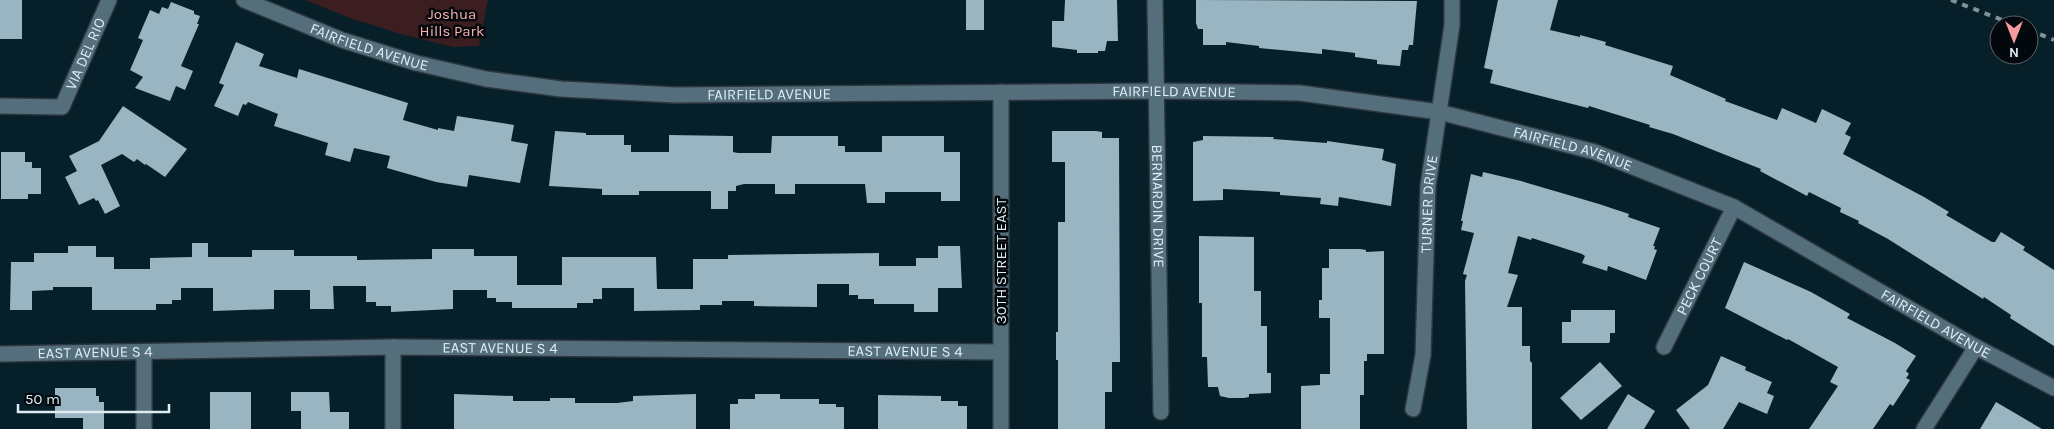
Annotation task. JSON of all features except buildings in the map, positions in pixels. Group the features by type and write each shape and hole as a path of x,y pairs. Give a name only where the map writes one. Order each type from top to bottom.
{"street":[{"name":"VIA DEL RIO","path":"0,106 62,107 109,0"},
{"name":"FAIRFIELD AVENUE","path":"244,0 342,40 416,63 486,80 552,88 674,95 1157,91 1300,93 1438,112 1595,152 1734,207 1976,347 2054,388"},
{"name":"BERNARDIN DRIVE","path":"1155,0 1161,412"},
{"name":"TURNER DRIVE","path":"1413,409 1423,355 1428,186 1452,25 1452,0"},
{"name":"30TH STREET EAST","path":"1000,429 1001,92"},
{"name":"PECK COURT","path":"1664,347 1734,207"},
{"name":"EAST AVENUE S 4","path":"0,354 393,347 1001,352"},
{"path":"393,347 393,429"},
{"path":"1924,429 1976,347"},
{"path":"144,352 144,429"}],"green space":[{"name":"Joshua Hills Park","path":"305,0 488,0 479,46 453,47 401,34 350,18"}],"railway":[{"path":"1951,0 1989,15"},
{"path":"2039,34 2054,40"}]}
